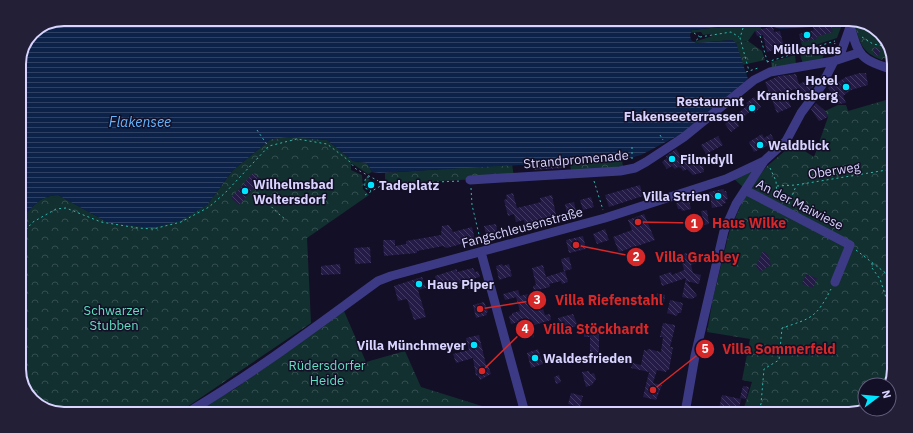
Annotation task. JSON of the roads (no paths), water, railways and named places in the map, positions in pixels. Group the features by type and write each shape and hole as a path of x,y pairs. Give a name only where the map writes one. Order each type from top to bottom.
{"street":[{"name":"Fangschleusenstraße","path":"197,407 240,381 284,351 378,281 391,276 605,218 726,179 764,161 786,141 801,113 822,85 837,60 840,39 848,26"},
{"path":"849,26 858,53 862,58 873,64 887,68"},
{"name":"Strandpromenade","path":"470,180 620,171 634,168 646,162 684,137 766,70 824,63 858,53"},
{"path":"686,407 694,356 724,231 745,190 764,161"},
{"name":"An der Maiwiese","path":"745,190 850,245 835,282"},
{"path":"482,252 523,407"}],"water":[{"name":"Flakensee","path":"727,26 692,30 690,35 691,40 696,43 732,40 736,43 748,79 681,134 641,155 627,159 379,173 372,172 367,163 353,161 327,140 290,137 271,139 233,170 207,205 180,221 152,228 109,223 58,195 46,197 40,200 26,214 26,62 32,43 37,37 43,32 57,27"},
{"name":"Flakensee","path":"770,26 812,27 780,29"}],"place":[{"name":"Müllerhaus","path":"807,35"},
{"name":"Hotel Kranichsberg","path":"846,87"},
{"name":"Restaurant Flakenseeterrassen","path":"752,108"},
{"name":"Waldblick","path":"760,145"},
{"name":"Filmidyll","path":"672,159"},
{"name":"Tadeplatz","path":"371,185"},
{"name":"Wilhelmsbad Woltersdorf","path":"245,191"},
{"name":"Villa Strien","path":"718,196"},
{"name":"Haus Wilke","path":"638,222"},
{"name":"Villa Grabley","path":"576,245"},
{"name":"Haus Piper","path":"419,284"},
{"name":"Villa Riefenstahl","path":"480,309"},
{"name":"Villa Münchmeyer","path":"474,345"},
{"name":"Waldesfrieden","path":"535,358"},
{"name":"Villa Stöckhardt","path":"482,371"},
{"name":"Villa Sommerfeld","path":"653,390"}],"park label":[{"name":"Schwarzer Stubben","path":"114,318"},
{"name":"Rüdersdorfer Heide","path":"327,372"}]}
